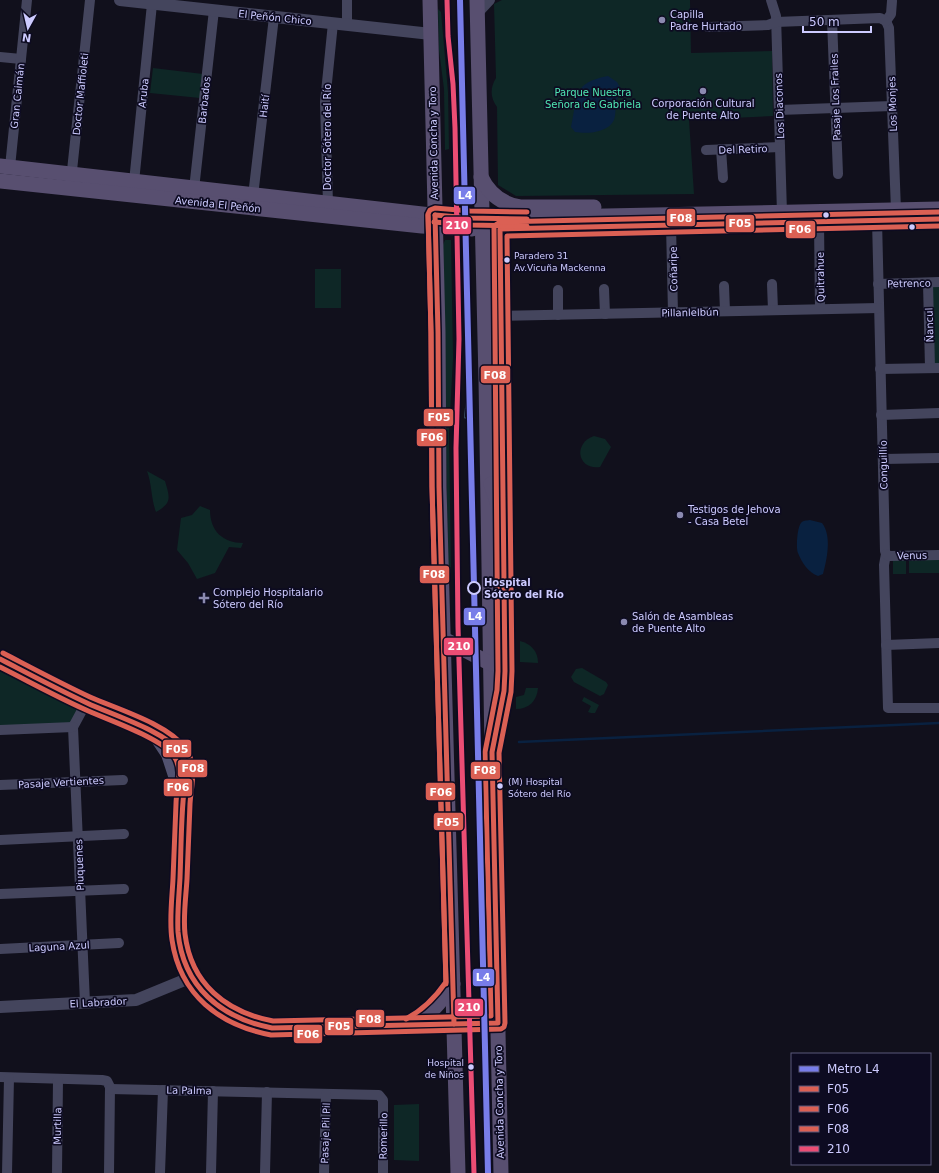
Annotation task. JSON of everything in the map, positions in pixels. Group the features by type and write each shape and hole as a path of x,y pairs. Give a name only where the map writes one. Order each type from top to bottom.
{"main road":[{"name":"Avenida Concha y Toro","path":"430,0 438,332 439,487 458,1173"},
{"name":"Avenida Concha y Toro","path":"477,7 487,473 498,663 492,752 501,1173"},
{"name":"Avenida El Peñón","path":"5,167 71,181 435,221"},
{"path":"481,177 494,196 513,206 625,208 647,216"},
{"name":"Avenida El Peñón","path":"0,181 134,182 328,204 435,221"},
{"path":"435,221 482,224 647,216 939,209"},
{"path":"482,224 500,229 939,219"},
{"path":"487,473 503,519"},
{"path":"444,639 498,663"},
{"path":"0,659 86,703 161,736 180,751 183,758 187,788 183,800 178,929 182,952 192,977 204,994 221,1010 241,1020 261,1026 282,1028 498,1023"},
{"path":"409,1024 426,1016 433,1010 444,998 453,984"}],"street":[{"name":"Gran Caimán","path":"5,167 28,0"},
{"name":"Doctor Maffioleti","path":"71,181 90,0"},
{"name":"El Peñón Chico","path":"120,0 152,4 191,4 214,10 431,34"},
{"path":"347,0 347,24"},
{"path":"477,7 490,0"},
{"name":"Los Diaconos","path":"771,0 775,10 776,22 782,213"},
{"name":"Los Monjes","path":"892,1 891,14 886,21 889,28 896,210"},
{"name":"Aruba","path":"134,182 152,4"},
{"name":"Barbados","path":"194,189 214,10"},
{"name":"Haití","path":"253,196 274,17"},
{"path":"708,27 768,25 776,22 880,18 886,21"},
{"name":"Pasaje Los Frailes","path":"832,20 838,174"},
{"name":"Doctor Sótero del Río","path":"328,204 326,102 333,23"},
{"path":"0,57 21,59"},
{"path":"779,110 892,106"},
{"name":"Del Retiro","path":"706,150 780,147"},
{"path":"721,150 723,178"},
{"name":"Conguillío","path":"877,220 886,554 884,565 888,708 939,708"},
{"name":"Quitrahue","path":"819,222 820,309"},
{"name":"Coñaripe","path":"671,225 673,312"},
{"path":"498,663 503,519 500,229"},
{"name":"Ñancul","path":"928,282 934,368"},
{"name":"Petrenco","path":"878,284 939,282"},
{"path":"772,284 773,310"},
{"path":"724,286 725,312"},
{"path":"604,289 604,314"},
{"path":"558,290 558,315"},
{"name":"Pillanlelbún","path":"501,316 879,308"},
{"path":"880,369 934,368"},
{"path":"882,415 939,413"},
{"path":"883,459 939,458"},
{"name":"Venus","path":"886,554 889,556 939,555"},
{"path":"886,645 939,644"},
{"path":"0,730 73,728 86,703"},
{"name":"Piuquenes","path":"73,728 85,1003"},
{"name":"Pasaje Vertientes","path":"0,785 123,780"},
{"path":"0,840 124,834"},
{"path":"0,894 124,889"},
{"name":"Laguna Azul","path":"0,949 119,943"},
{"name":"El Labrador","path":"0,1007 136,1000 192,977"},
{"path":"7,1173 4,1078 105,1080 110,1084 109,1173"},
{"name":"Murtilla","path":"56,1173 58,1079"},
{"name":"La Palma","path":"110,1089 162,1093 213,1091 376,1095 382,1098"},
{"path":"211,1173 213,1091"},
{"path":"265,1173 267,1092"},
{"path":"160,1173 162,1093"},
{"name":"Pasaje Pil Pil","path":"324,1173 326,1094"},
{"name":"Romerillo","path":"382,1098 383,1173"}],"green space":[{"name":"Parque Nuestra Señora de Gabriela","path":"502,0 690,0 691,53 772,51 773,116 689,120 694,194 516,196 498,185 497,107 493,100 492,92 496,78 494,4"},
{"path":"438,9 441,12 448,92 449,149 445,150 444,89 439,50"},
{"path":"153,68 203,74 200,98 150,93"},
{"path":"445,240 451,240 453,358 449,433 451,573 448,572 443,245"},
{"path":"315,269 341,269 341,308 315,308"},
{"path":"931,287 939,287 939,364 932,364"},
{"path":"594,436 605,439 611,447 600,467 592,467 586,464 580,455 583,444 587,439"},
{"path":"147,471 165,481 169,496 165,506 156,512 150,481"},
{"path":"200,506 210,510 212,524 219,534 229,541 243,543 241,548 229,547 215,573 197,579 188,563 177,550 181,518 192,515"},
{"path":"893,558 906,558 906,574 893,574"},
{"path":"909,559 939,559 939,573 909,573"},
{"path":"520,641 531,646 537,655 538,663 520,662"},
{"path":"582,668 606,682 608,685 604,694 600,696 574,682 571,677 576,669"},
{"path":"0,671 79,710 72,725 0,726"},
{"path":"526,688 538,688 536,697 532,703 525,708 516,709 516,697 524,695"},
{"path":"584,697 599,705 595,713 588,712 591,706 582,701"},
{"path":"419,1104 419,1161 394,1160 394,1105"}],"water":[{"path":"608,76 617,82 621,89 616,102 614,120 607,128 597,132 575,132 571,127 576,99 579,92 588,82"},
{"path":"810,520 822,523 827,534 828,541 823,574 818,576 806,567 797,550 797,538 801,523 803,521"}],"waterway":[{"path":"519,742 939,723"}],"railway":[{"path":"466,417 469,389"}],"metro line":[{"name":"L4","path":"460,0 488,1173"}],"transit line":[{"name":"210","path":"447,0 448,36 453,84 455,128 459,339 456,448 458,627 474,1173"},
{"name":"F08","path":"406,1019 418,1012 428,1003 446,982 432,487 431,332 428,214 430,210 435,208 470,211 527,212"},
{"name":"F08","path":"3,653 90,697 155,724 177,739 185,748 193,768 184,913 185,934 189,952 203,981 226,1003 240,1011 273,1021 491,1016 485,752 497,690 498,671 494,226 500,222 939,212"},
{"name":"F06","path":"428,215 431,332 432,487 446,984"},
{"name":"F05","path":"435,215 438,332 439,487 454,1024"},
{"name":"F05","path":"435,215 470,218 527,219"},
{"name":"F05","path":"0,659 87,703 150,730 173,744 180,752 186,770 178,912 178,932 181,952 196,984 221,1008 236,1017 272,1028 498,1023 492,752 504,691 505,671 500,229 939,219"},
{"name":"F06","path":"434,222 469,225 527,226"},
{"name":"F06","path":"0,667 73,704 158,742 168,749 174,756 179,768 179,780 176,798 171,910 172,940 176,959 193,992 219,1015 235,1024 271,1035 501,1029 504,1027 505,1023 499,753 511,692 512,671 507,236 939,226"}],"place":[{"name":"Capilla Padre Hurtado","path":"662,20"},
{"name":"Corporación Cultural de Puente Alto","path":"703,91"},
{"name":"Paradero 31 Av.Vicuña Mackenna","path":"507,260"},
{"name":"Testigos de Jehova - Casa Betel","path":"680,515"},
{"name":"Hospital Sótero del Río","path":"474,588"},
{"name":"Complejo Hospitalario Sótero del Río","path":"204,598"},
{"name":"Salón de Asambleas de Puente Alto","path":"624,622"},
{"name":"(M) Hospital Sótero del Río","path":"500,786"},
{"name":"Hospital de Niños","path":"471,1067"}]}
